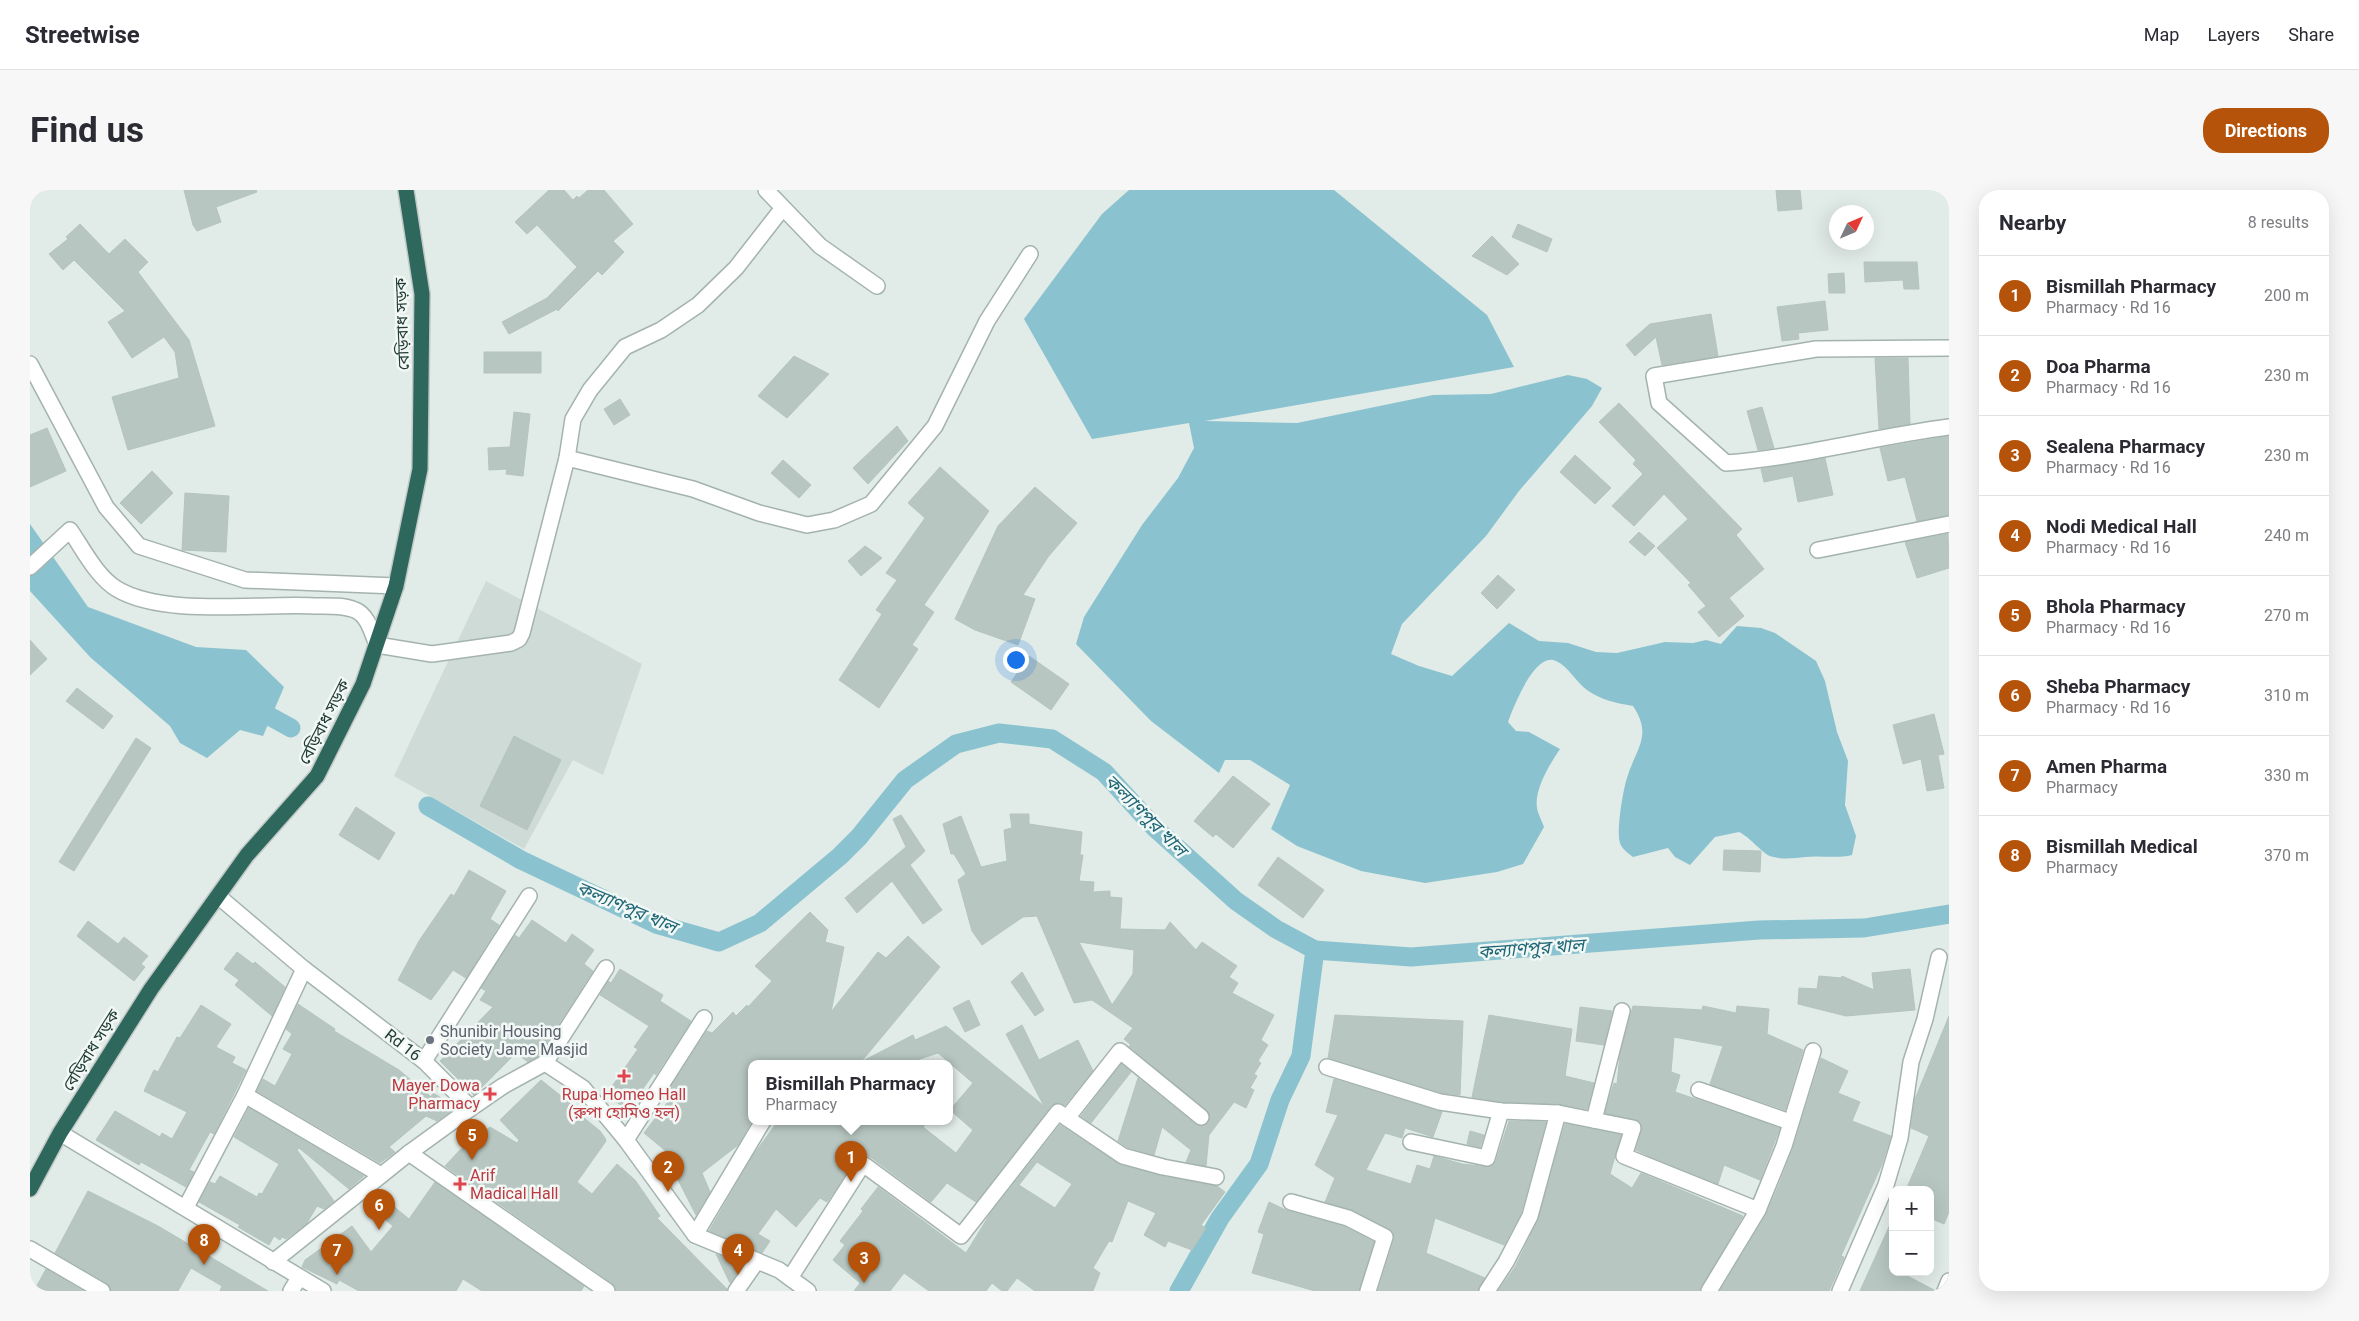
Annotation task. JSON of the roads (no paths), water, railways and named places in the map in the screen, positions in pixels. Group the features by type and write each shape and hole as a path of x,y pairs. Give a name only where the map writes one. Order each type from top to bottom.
{"highway":[{"name":"বেড়িবাধ সড়ক","path":"30,1189 60,1133 151,989 247,855 317,776 363,684 396,586 420,469 422,294 406,190"}],"street":[{"path":"766,190 782,209 820,246 877,286"},
{"path":"30,567 70,530 103,576 117,589 146,600 178,606 281,604 356,610 367,619 377,645 432,654 511,643 519,639 567,458 573,419 590,390 625,347 661,330 698,305 736,268 782,209"},
{"path":"567,458 693,488 759,513 807,525 834,520 871,504 935,426 987,321 1030,254"},
{"path":"1949,348 1816,349 1654,376 1659,403 1726,464 1764,460 1891,435 1949,427"},
{"path":"30,364 106,507 139,546 245,580 396,586"},
{"path":"1818,550 1949,524"},
{"name":"Rd 16","path":"218,896 304,969 424,1061 471,1108"},
{"path":"424,1061 529,896"},
{"path":"1840,1291 1886,1185 1900,1138 1911,1062 1925,1019 1939,957"},
{"path":"273,1262 408,1153 503,1086 545,1062 606,968"},
{"path":"186,1207 245,1095 304,969"},
{"path":"1594,1120 1622,1011"},
{"path":"626,1140 704,1018"},
{"path":"1067,1118 1120,1051 1201,1117"},
{"path":"1708,1291 1758,1210 1784,1146 1813,1051"},
{"path":"545,1062 583,1088 626,1140 695,1235 779,1270 808,1291"},
{"path":"1327,1067 1440,1102 1501,1110 1558,1113 1633,1128 1624,1156 1758,1210"},
{"path":"1699,1090 1790,1122"},
{"path":"245,1095 382,1175"},
{"path":"1411,1142 1487,1158 1501,1110"},
{"path":"790,1278 863,1164 961,1236 1058,1112 1123,1156 1163,1167 1216,1177"},
{"path":"1487,1291 1506,1262 1530,1216 1558,1113"},
{"path":"695,1235 761,1125"},
{"path":"60,1133 186,1207 273,1262 295,1284 323,1291"},
{"path":"408,1153 606,1291"},
{"path":"1292,1202 1348,1218 1385,1237 1368,1291"},
{"path":"30,1249 102,1291"},
{"path":"736,1291 757,1261"},
{"path":"1945,1291 1949,1281"}],"water":[{"path":"1129,190 1334,190 1487,315 1514,367 1205,421 1297,423 1433,395 1491,394 1568,375 1587,379 1602,388 1592,406 1519,491 1486,536 1402,624 1391,654 1419,666 1452,676 1509,623 1539,641 1568,643 1596,652 1617,653 1665,642 1693,643 1706,640 1721,644 1737,626 1761,628 1775,633 1816,661 1825,681 1837,732 1848,761 1845,805 1856,836 1852,855 1840,857 1774,857 1767,855 1739,832 1715,837 1690,865 1675,857 1668,848 1633,857 1621,845 1619,830 1625,784 1641,742 1642,726 1639,716 1633,706 1603,699 1587,690 1565,667 1556,661 1548,660 1540,664 1533,672 1520,694 1508,722 1516,731 1529,732 1560,749 1540,785 1538,793 1537,808 1544,827 1523,864 1497,872 1425,883 1361,871 1297,846 1271,829 1290,785 1250,760 1225,760 1219,773 1151,721 1076,644 1084,617 1142,525 1178,478 1194,448 1189,423 1092,439 1024,319 1102,214"},
{"path":"30,524 88,607 196,647 246,650 284,687 263,736 240,730 207,758 180,743 170,726 90,657 30,591"}],"waterway":[{"name":"কল্যাণপুর খাল","path":"271,717 291,728"},
{"name":"কল্যাণপুর খাল","path":"428,806 521,860 656,924 719,942 760,923 840,856 859,837 905,780 956,744 999,733 1052,739 1104,772 1155,828 1236,901 1276,929 1315,950 1411,957 1759,930 1864,928 1949,914"},
{"path":"1179,1291 1220,1218 1259,1164 1280,1100 1301,1056 1315,950"}],"place":[{"name":"Shunibir Housing Society Jame Masjid","path":"430,1040"},
{"name":"Rupa Homeo Hall (রুপা হোমিও হল)","path":"624,1076"},
{"name":"Mayer Dowa Pharmacy","path":"490,1094"},
{"name":"Bhola Pharmacy","path":"472,1160"},
{"name":"Bismillah Pharmacy","path":"851,1182"},
{"name":"Arif Madical Hall","path":"460,1184"},
{"name":"Doa Pharma","path":"668,1192"},
{"name":"Sheba Pharmacy","path":"379,1230"},
{"name":"Bismillah Medical","path":"204,1265"},
{"name":"Amen Pharma","path":"337,1275"},
{"name":"Nodi Medical Hall","path":"738,1275"},
{"name":"Sealena Pharmacy","path":"864,1283"}]}
